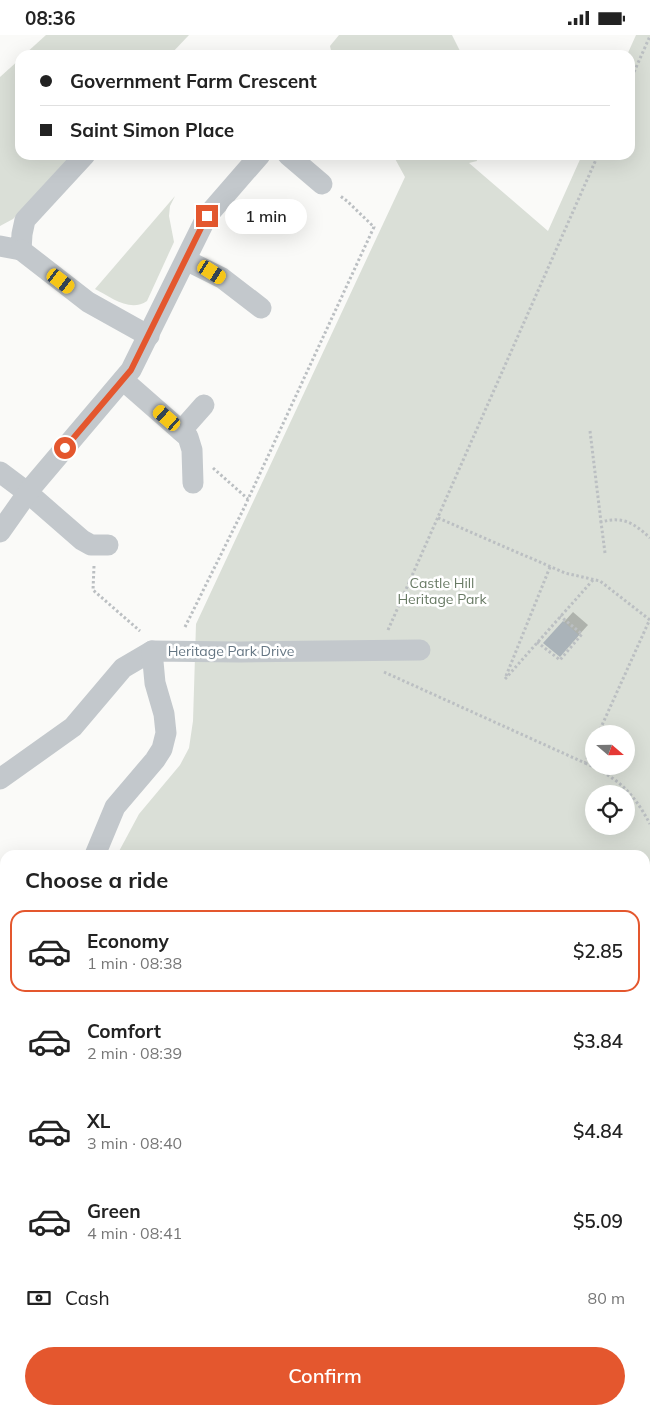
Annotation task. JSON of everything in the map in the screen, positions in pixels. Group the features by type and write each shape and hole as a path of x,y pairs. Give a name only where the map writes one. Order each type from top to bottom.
{"street":[{"path":"21,250 25,220 79,160"},
{"path":"0,532 28,493 131,370 207,216 256,160"},
{"path":"294,160 322,184"},
{"path":"0,246 21,250 88,302 148,336"},
{"path":"186,260 222,277 261,308"},
{"path":"123,381 190,440 193,483"},
{"path":"181,431 204,405"},
{"path":"0,472 28,493 82,540 102,545"},
{"name":"Heritage Park Drive","path":"0,779 73,727 123,668 152,651 179,650 240,653 420,649"},
{"path":"97,850 115,807 162,749 166,733 164,714 155,683 152,651"}],"path":[{"path":"635,70 650,35"},
{"path":"379,650 596,160"},
{"path":"185,627 248,499 374,227 347,201 322,184"},
{"path":"590,431 606,553"},
{"path":"192,450 248,499"},
{"path":"438,518 565,573 600,581 650,619 602,725"},
{"path":"601,522 616,519 624,520 641,529 650,538"},
{"path":"102,545 93,590 140,631"},
{"path":"550,567 505,679 593,579"},
{"path":"538,642 560,661 582,634 560,616"},
{"path":"376,672 386,673 585,763"},
{"path":"608,775 617,780 635,800 650,824"}],"green space":[{"path":"46,35 189,35 175,50 30,50"},
{"path":"339,35 452,35 460,50 331,50 330,46"},
{"name":"Castle Hill Heritage Park","path":"636,35 650,35 650,850 120,850 139,814 180,765 189,748 193,721 196,624 405,177 396,160 477,160 469,163 548,231 580,160 635,160 635,50 629,50"},
{"path":"15,64 15,160 70,160 13,219 0,226 0,77"},
{"path":"175,196 170,206 169,216 174,242 147,301 141,304 127,305 95,289"}],"building":[{"path":"563,621 579,635 560,657 543,643"}],"route":[{"path":"65,448 131,370 207,216"}]}
